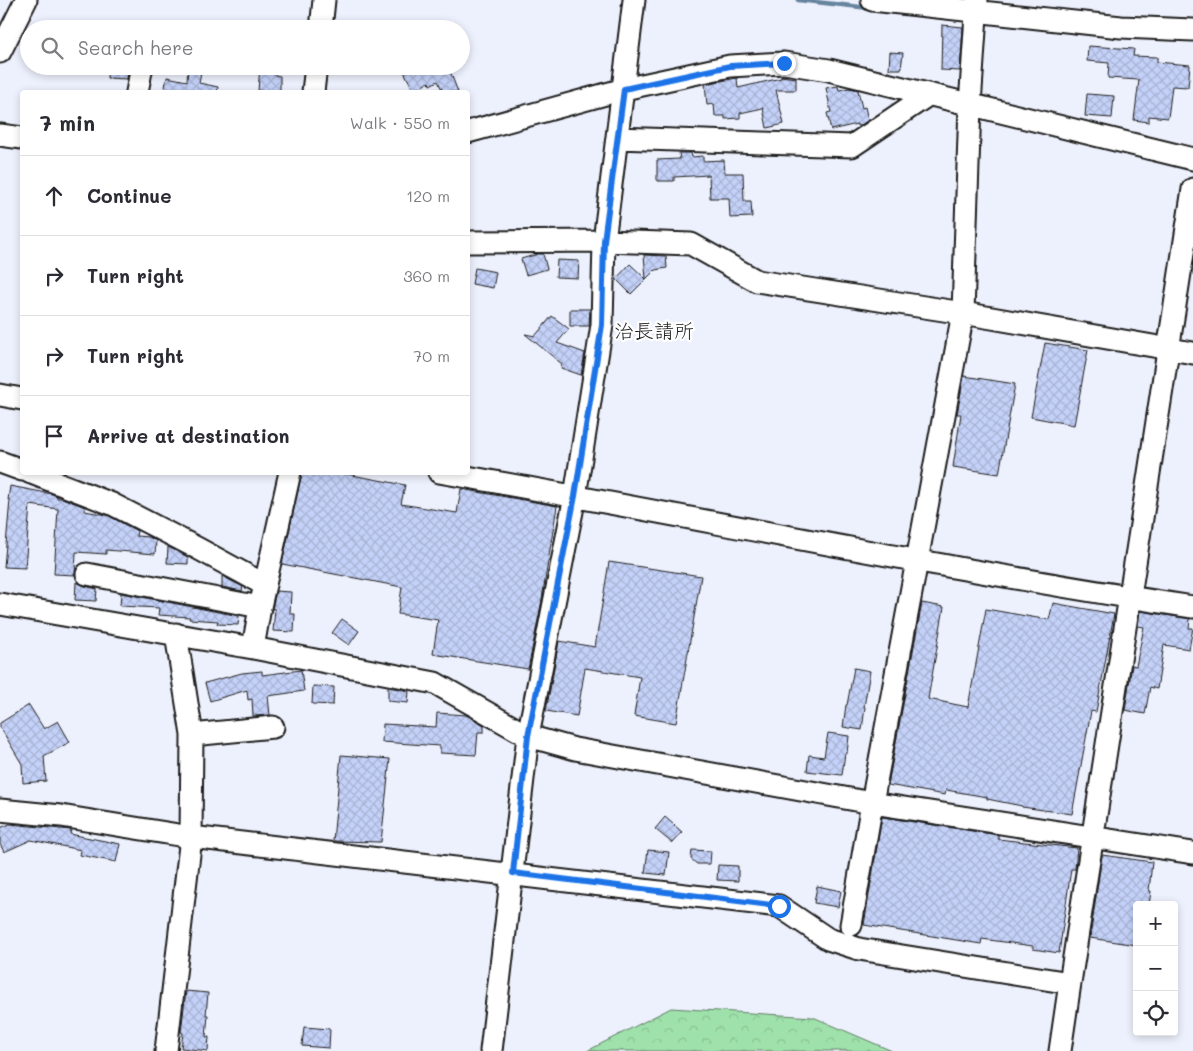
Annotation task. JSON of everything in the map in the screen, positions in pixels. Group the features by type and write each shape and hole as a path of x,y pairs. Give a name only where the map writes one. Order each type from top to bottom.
{"street":[{"path":"0,52 26,0"},
{"path":"321,20 324,0"},
{"path":"491,1051 528,736 575,496 602,325 604,241 634,0"},
{"path":"872,0 1121,27 1193,30"},
{"path":"851,925 963,313 970,105 976,12"},
{"path":"470,131 624,89 730,66 784,63 829,70 1193,159"},
{"path":"138,90 141,75"},
{"path":"313,90 315,75"},
{"path":"617,138 852,146 928,95"},
{"path":"0,134 20,138"},
{"path":"1060,1051 1193,189"},
{"path":"470,242 604,241 691,244 758,281 963,313 1193,353"},
{"path":"0,394 20,399"},
{"path":"0,462 20,469"},
{"path":"37,475 112,504 265,585"},
{"path":"253,648 260,607 289,475"},
{"path":"456,475 917,561 1193,607"},
{"path":"87,574 260,607"},
{"path":"0,604 253,648 434,683 528,736 575,749 872,803 1193,853"},
{"path":"166,1051 191,837 192,735 176,634"},
{"path":"192,735 273,727"},
{"path":"0,810 61,816 191,837 513,873 779,906 828,939 860,949 1070,983"}],"green space":[{"path":"671,1008 813,1017 892,1051 587,1051"}],"building":[{"path":"942,25 963,27 960,71 941,70"},
{"path":"1088,46 1134,49 1133,56 1157,57 1157,62 1190,65 1188,87 1172,86 1168,118 1149,116 1149,122 1134,120 1139,80 1108,78 1109,63 1087,61"},
{"path":"890,52 903,53 901,69 889,69"},
{"path":"107,75 128,75 127,79 107,78"},
{"path":"187,75 200,75 199,83 218,87 217,90 164,90 167,77 187,81"},
{"path":"259,75 280,76 280,90 258,90"},
{"path":"406,75 451,75 457,90 442,90 438,81 430,85 429,82 413,90"},
{"path":"781,76 796,78 796,90 776,90 784,124 767,128 763,108 740,113 740,118 725,119 725,116 715,116 714,104 707,105 705,84 737,78 738,88 781,78"},
{"path":"838,86 839,90 849,88 858,90 862,108 865,107 868,120 860,126 857,126 857,124 831,130 827,113 831,112 826,88"},
{"path":"1087,94 1114,96 1112,118 1085,116"},
{"path":"679,153 691,153 692,157 703,156 703,161 724,160 725,173 743,173 744,201 751,201 752,217 730,218 729,198 710,198 709,175 674,177 674,181 657,181 657,160 680,159"},
{"path":"543,254 547,269 526,275 521,259"},
{"path":"644,255 666,256 667,268 655,270 646,279"},
{"path":"557,260 579,261 578,278 556,277"},
{"path":"630,264 646,279 631,294 616,279"},
{"path":"475,268 496,272 493,288 472,284"},
{"path":"570,309 590,309 589,326 570,326"},
{"path":"552,316 569,329 557,343 585,353 581,375 561,368 562,364 525,334 535,336"},
{"path":"1045,343 1088,350 1074,425 1031,417"},
{"path":"964,376 1015,384 999,474 953,467 961,414 957,414"},
{"path":"301,475 352,475 405,485 401,504 457,513 461,489 557,506 541,605 528,669 433,654 438,620 398,614 402,587 282,564"},
{"path":"10,486 52,494 57,496 57,498 62,498 85,507 85,511 107,515 137,531 136,536 149,537 156,541 155,554 106,550 106,554 76,552 75,575 54,574 58,509 30,505 25,568 4,567"},
{"path":"168,547 188,557 188,564 167,563"},
{"path":"609,562 701,576 676,723 634,716 640,677 585,668 577,716 546,711 559,641 595,647"},
{"path":"222,576 243,587 242,591 222,587"},
{"path":"76,582 97,589 96,601 75,600"},
{"path":"276,591 291,592 290,614 295,614 294,632 273,631 275,609 272,609"},
{"path":"121,593 239,616 238,625 217,624 218,621 189,619 190,617 158,615 159,608 120,606"},
{"path":"922,603 944,607 928,699 968,707 986,609 1049,620 1053,603 1114,614 1096,712 1091,711 1072,814 1022,807 987,799 987,797 946,790 945,795 888,785"},
{"path":"1140,611 1190,619 1189,628 1193,628 1189,649 1164,645 1157,689 1150,687 1145,714 1125,710 1132,665 1136,666 1144,627 1138,626"},
{"path":"342,619 359,631 349,645 332,633"},
{"path":"854,668 870,671 862,730 843,727"},
{"path":"301,670 304,691 268,696 270,715 253,716 252,699 248,700 247,690 210,701 205,683 242,673 262,671 262,675"},
{"path":"313,686 334,687 333,705 312,704"},
{"path":"388,687 409,691 408,703 388,701"},
{"path":"29,705 44,729 58,721 70,742 44,756 46,781 23,783 22,764 0,727 0,723"},
{"path":"437,713 466,715 484,725 484,732 478,732 476,755 440,753 440,746 382,742 383,724 436,727"},
{"path":"828,733 849,736 842,775 807,771 809,755 824,757"},
{"path":"341,755 390,759 381,842 333,841"},
{"path":"665,817 682,832 672,843 655,829"},
{"path":"882,817 998,835 998,839 1077,848 1075,869 1071,869 1059,953 1033,949 1033,946 982,939 981,944 864,925"},
{"path":"10,824 71,830 70,834 120,844 116,862 80,855 81,850 31,840 4,852 0,844 0,828"},
{"path":"648,850 669,852 666,875 645,873"},
{"path":"692,850 711,851 710,864 697,864 691,859"},
{"path":"1102,855 1152,862 1150,901 1133,901 1133,944 1090,938"},
{"path":"718,865 738,866 738,881 717,880"},
{"path":"817,886 841,891 838,907 814,903"},
{"path":"186,991 208,993 206,1037 209,1037 208,1051 181,1048"},
{"path":"304,1027 330,1029 329,1048 302,1046"}],"waterway":[{"path":"798,0 869,8"}],"district":[{"name":"治長請所","path":"654,331"}],"route":[{"path":"779,906 513,873 528,736 575,496 602,325 604,241 624,89 730,66 784,63"}]}
